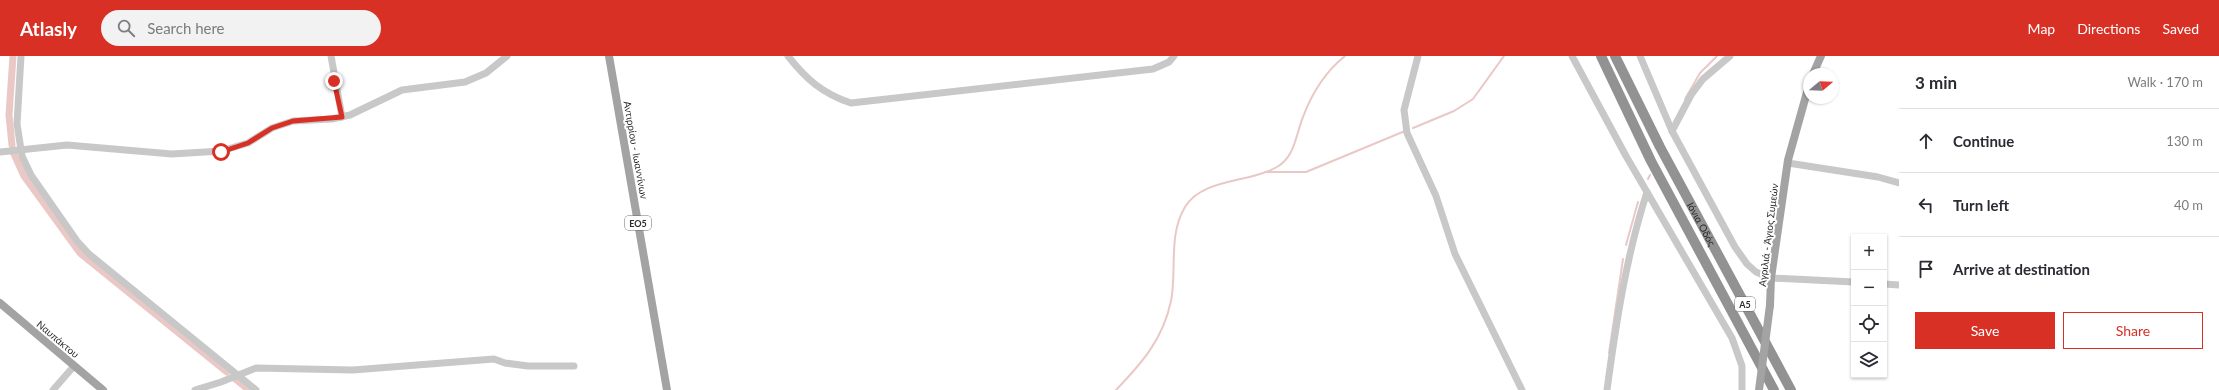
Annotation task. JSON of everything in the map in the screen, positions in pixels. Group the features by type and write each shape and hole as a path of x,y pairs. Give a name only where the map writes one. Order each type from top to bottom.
{"highway":[{"name":"Ιόνια Οδός","path":"1601,56 1654,168 1774,390"},
{"name":"Ιόνια Οδός","path":"1615,56 1660,147 1791,390"}],"main road":[{"name":"Αντιρρίου - Ιωαννίνων","path":"609,56 667,390"},
{"path":"1816,68 1821,56"},
{"name":"Αγριλιά - Άγιος Συμεών","path":"1759,390 1770,305 1771,278 1788,163 1804,104"},
{"name":"Ναυπάκτου","path":"0,303 103,390"}],"street":[{"path":"21,56 17,124 21,151 31,175 83,248 256,390"},
{"path":"331,56 342,117"},
{"path":"0,152 74,145 172,154 221,152 244,145 272,128 293,121 342,117 366,108 387,96 402,90 470,80 486,73 507,56"},
{"path":"788,56 811,83 829,94 851,103 1153,69 1169,62 1174,56"},
{"path":"1418,56 1404,110 1407,133 1436,196 1455,254 1522,390"},
{"path":"1572,56 1647,192 1732,338 1742,366 1742,390"},
{"path":"1640,56 1672,131 1735,247 1747,264 1756,272 1771,278 1851,282"},
{"path":"1672,131 1691,96 1703,79 1730,56"},
{"path":"1788,163 1878,177 1899,183"},
{"path":"1607,390 1622,288 1629,255 1647,192"},
{"path":"1887,284 1899,285"},
{"path":"195,390 256,368 353,370 494,359 528,366 574,366"},
{"path":"53,390 74,366"}],"waterway":[{"path":"12,145 9,115 13,56"},
{"path":"1116,390 1143,360 1163,327 1173,289 1176,229 1185,207 1193,198 1214,186 1254,176 1266,172 1283,163 1294,145 1303,117 1315,91 1325,76 1345,56"},
{"path":"1413,128 1454,111 1473,99 1504,56"},
{"path":"1685,99 1700,73 1717,56"},
{"path":"1265,172 1306,172 1405,131"},
{"path":"14,154 24,176 80,253 227,372"},
{"path":"1648,179 1650,175"},
{"path":"1626,245 1638,202"},
{"path":"1609,353 1623,259"},
{"path":"233,377 249,390"}],"route":[{"path":"221,152 240,147 256,140 272,128 293,121 342,117 334,81"}]}
